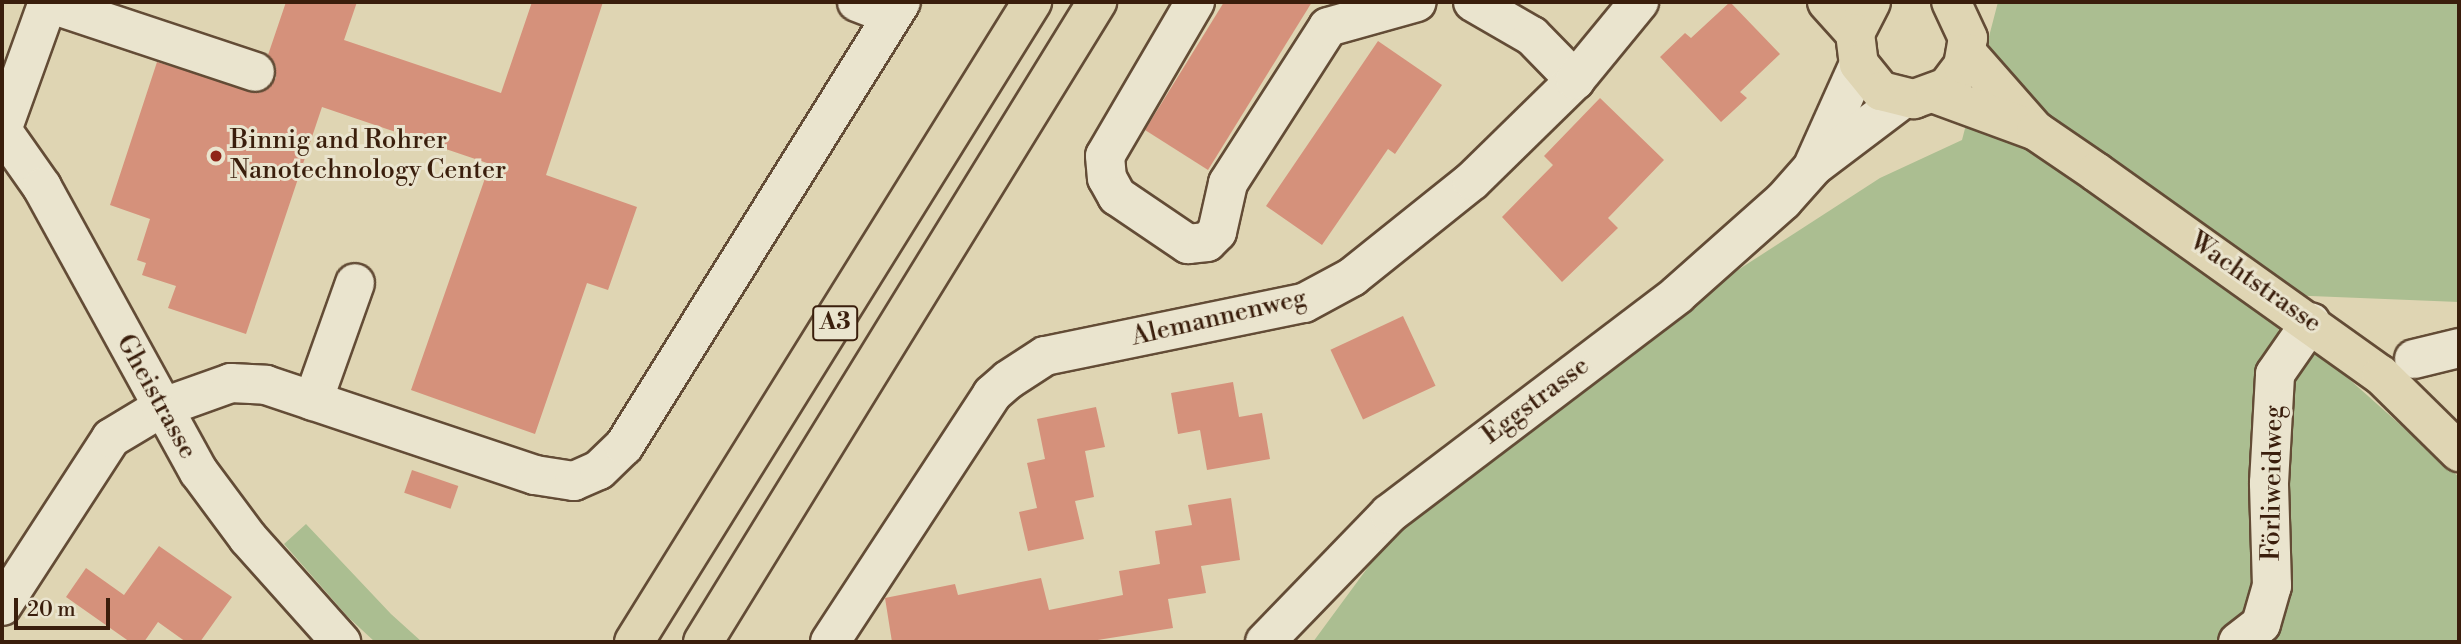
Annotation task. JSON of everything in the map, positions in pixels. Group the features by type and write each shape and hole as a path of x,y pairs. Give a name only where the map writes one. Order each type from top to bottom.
{"main road":[{"name":"A3","path":"634,642 1032,2"},
{"name":"A3","path":"703,642 1097,2"},
{"name":"Wachtstrasse","path":"1827,2 1861,33 1872,84 2036,131"},
{"path":"1919,96 1956,77 1967,53 1968,38 1957,4"},
{"name":"Wachtstrasse","path":"1967,53 2036,131 2311,322 2381,375 2459,452"}],"street":[{"path":"2,130 48,2 255,72"},
{"path":"1195,2 1105,156 1107,178 1117,196 1188,244 1207,243 1217,232 1228,183 1328,27 1417,2"},
{"path":"1472,2 1532,36 1575,80"},
{"name":"Alemannenweg","path":"830,642 992,394 1007,380 1045,356 1304,303 1352,277 1472,181 1575,80 1639,2"},
{"path":"2,606 99,450 124,428 161,408 248,382 535,475 574,481 599,470 624,446 883,6"},
{"name":"Eggstrasse","path":"1814,166 1861,33"},
{"name":"Eggstrasse","path":"1265,642 1389,514 1677,295 1783,201 1814,166 1919,96"},
{"name":"Gheistrasse","path":"2,130 42,187 161,408 221,503 341,642"},
{"path":"313,401 355,283"},
{"name":"Förliweidweg","path":"2238,642 2261,624 2272,586 2269,484 2275,374 2311,322"},
{"path":"2414,359 2459,348"}],"green space":[{"path":"1998,2 2459,2 2459,302 2285,295 2277,339 2322,355 2459,477 2459,642 1313,642 1449,457 1880,178 1962,140"},
{"path":"306,524 391,614 422,642 375,642 348,617 284,544"}],"building":[{"path":"286,2 357,2 344,40 501,93 532,2 603,2 546,175 637,207 608,290 587,283 535,434 411,390 490,164 322,107 246,334 168,308 176,286 142,275 146,263 137,260 150,219 110,205 157,62 260,93 276,78 276,67 268,55"},
{"path":"1224,2 1312,2 1208,170 1145,130"},
{"path":"1730,2 1780,54 1740,92 1747,98 1721,122 1660,57 1685,33 1691,38"},
{"path":"1378,41 1442,85 1395,154 1388,149 1322,245 1266,206"},
{"path":"1600,98 1664,160 1608,218 1618,228 1562,282 1502,217 1553,165 1544,156"},
{"path":"1403,316 1436,386 1363,420 1330,350"},
{"path":"1233,382 1239,417 1262,413 1270,459 1207,470 1200,430 1178,434 1171,393"},
{"path":"1096,407 1105,447 1085,451 1094,497 1075,501 1084,539 1028,551 1019,512 1037,508 1027,463 1045,459 1037,419"},
{"path":"412,470 458,486 451,509 404,493"},
{"path":"1231,498 1240,560 1201,566 1206,593 1168,599 1173,628 1085,642 892,642 885,598 955,584 958,595 1041,578 1049,610 1123,595 1119,571 1160,564 1155,531 1192,525 1188,505"},
{"path":"159,546 232,597 200,642 186,642 158,622 144,642 130,642 66,597 86,568 124,595"}],"place":[{"name":"Binnig and Rohrer Nanotechnology Center","path":"216,156"}]}
